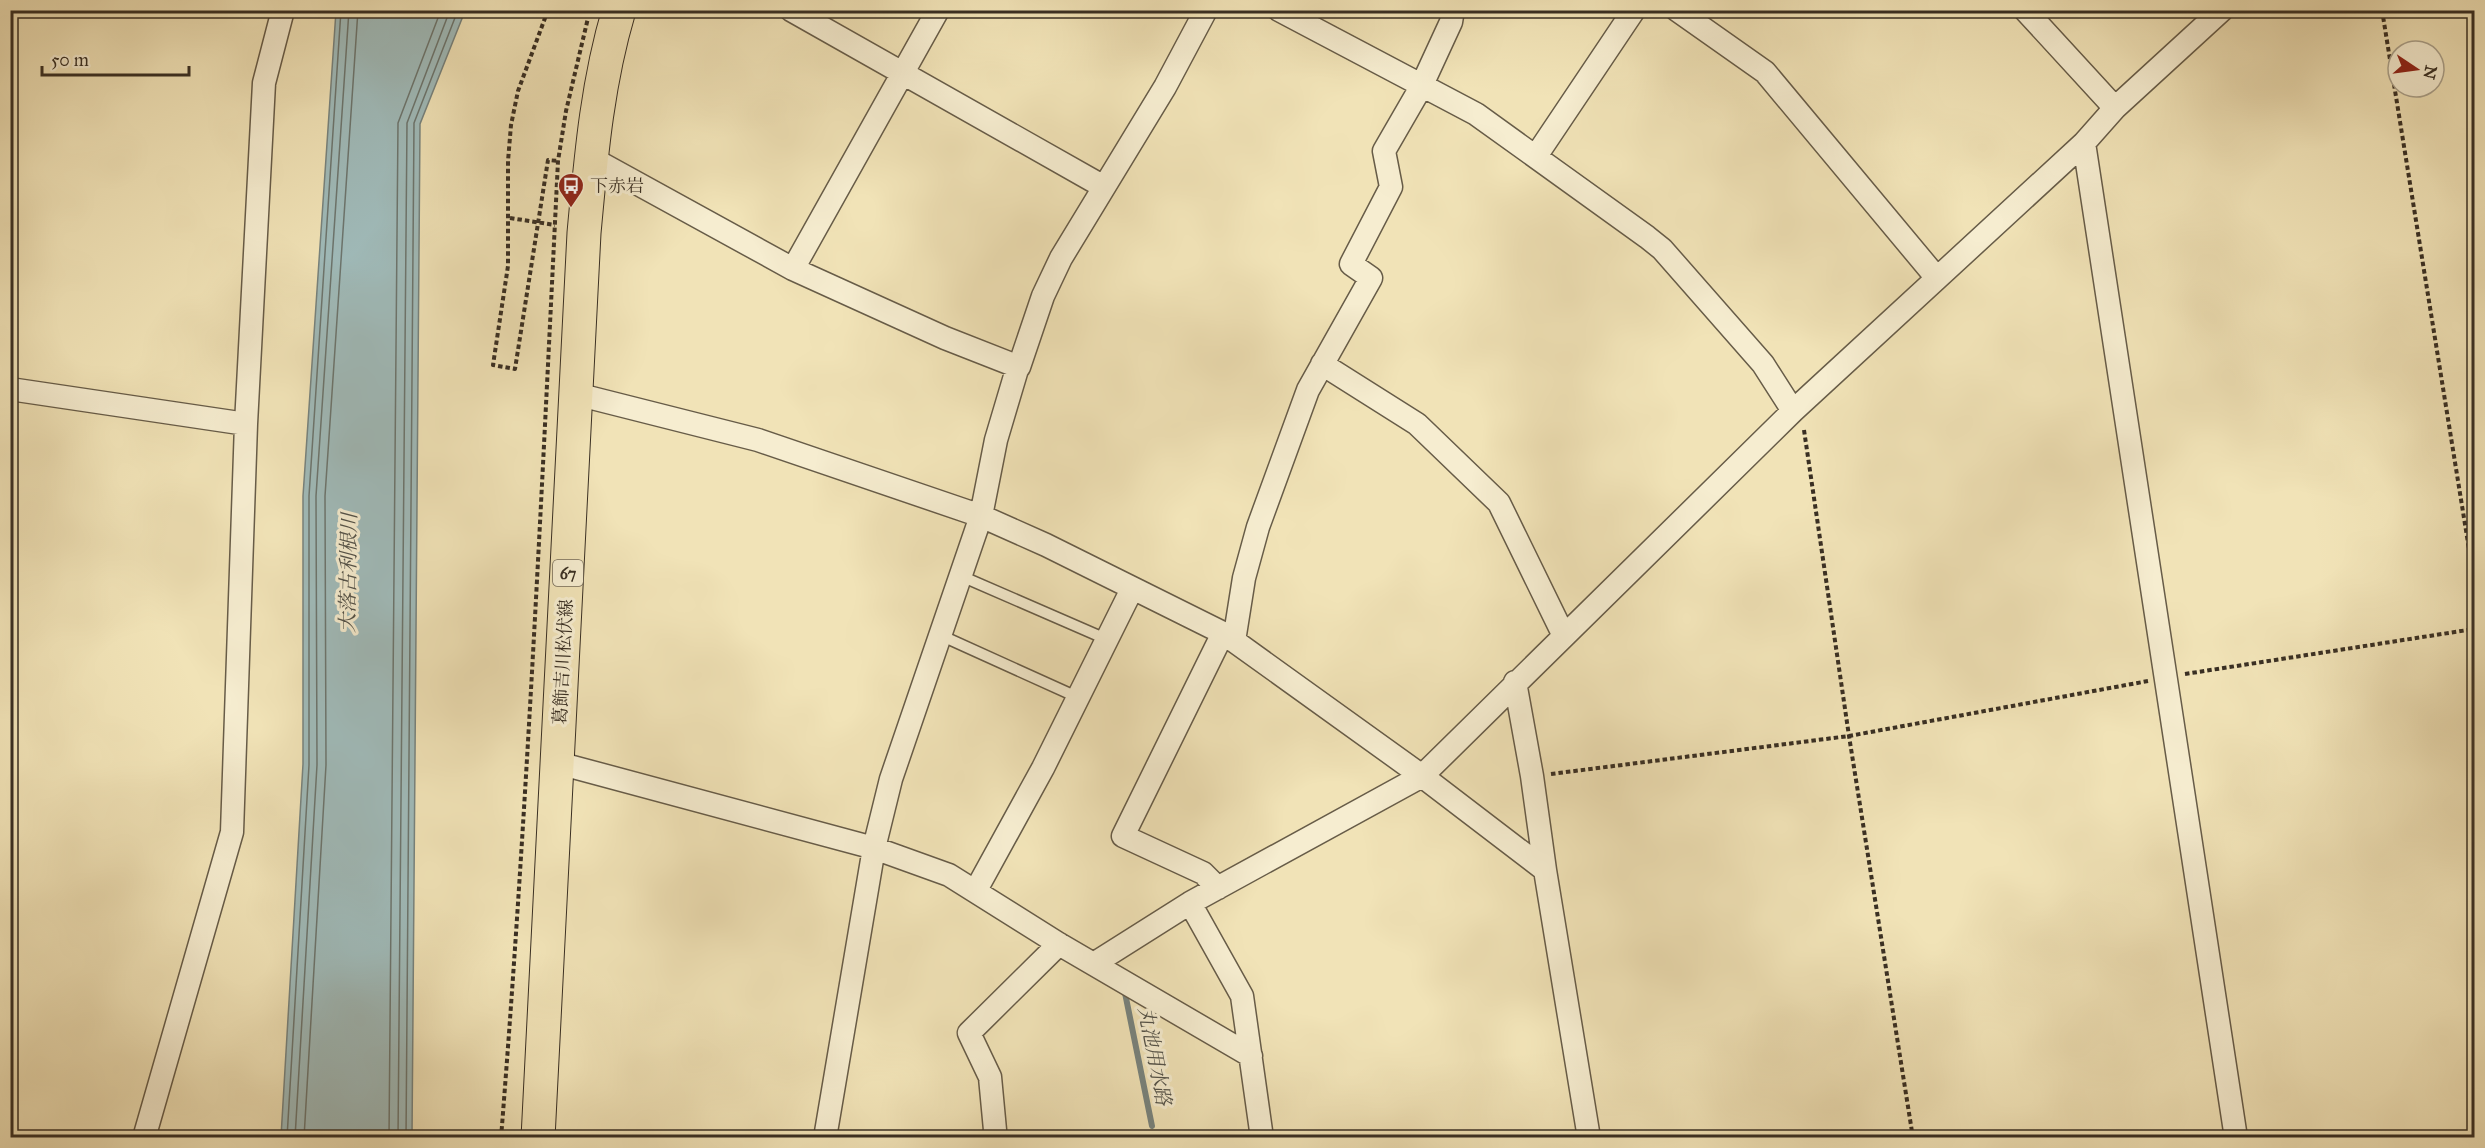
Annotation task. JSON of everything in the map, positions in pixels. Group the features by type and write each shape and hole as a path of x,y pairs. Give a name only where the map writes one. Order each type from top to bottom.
{"main road":[{"name":"葛飾吉川松伏線","path":"538,1137 584,233 602,72 619,10"}],"street":[{"path":"144,1137 232,832 246,424 264,83 283,10"},
{"path":"791,10 1104,187"},
{"path":"793,269 938,10"},
{"path":"825,1137 874,848 891,779 981,516 996,440 1018,366 1043,296 1061,258 1165,87 1206,10"},
{"path":"1280,10 1421,87 1476,114 1662,249 1763,364 1797,407"},
{"path":"1218,888 1203,873 1123,836 1229,637 1258,526 1308,390 1371,278 1351,264 1391,188 1384,151 1421,87 1451,22 1453,10"},
{"path":"1536,156 1634,10"},
{"path":"1677,10 1765,72 1936,277"},
{"path":"2025,10 2115,108"},
{"path":"1095,963 1190,903 1422,776 1797,407 2084,143 2115,108 2222,11"},
{"path":"2084,143 2236,1137"},
{"path":"591,158 793,269 934,333 1018,366"},
{"path":"1322,364 1417,424 1499,503 1563,636"},
{"path":"10,389 246,424"},
{"path":"576,394 758,440 981,516 1046,545 1229,637 1422,776 1545,870"},
{"path":"976,890 1043,768 1132,589"},
{"path":"1515,682 1589,1137"},
{"path":"558,763 874,848 949,875 1059,944 1251,1056"},
{"path":"1190,903 1242,996 1262,1137"},
{"path":"993,1137 995,1130 990,1077 969,1034 1059,944"}],"lane":[{"path":"962,576 1106,639"},
{"path":"940,635 1077,697"}],"path":[{"path":"548,10 519,91 511,125 508,161 510,218 508,266 493,364 515,369 548,160 558,160"},
{"path":"501,1137 531,698 558,160 566,111 590,10"},
{"path":"2382,10 2475,580"},
{"path":"510,218 555,225"},
{"path":"1797,407 1913,1137"},
{"path":"1532,776 1849,736 2166,677 2475,629"}],"water":[{"name":"大落古利根川","path":"336,11 465,11 420,124 412,1137 281,1137 303,764 303,496"}],"waterway":[{"name":"丸池用水路","path":"1125,993 1152,1126"}],"place":[{"name":"下赤岩","path":"571,209"}]}
